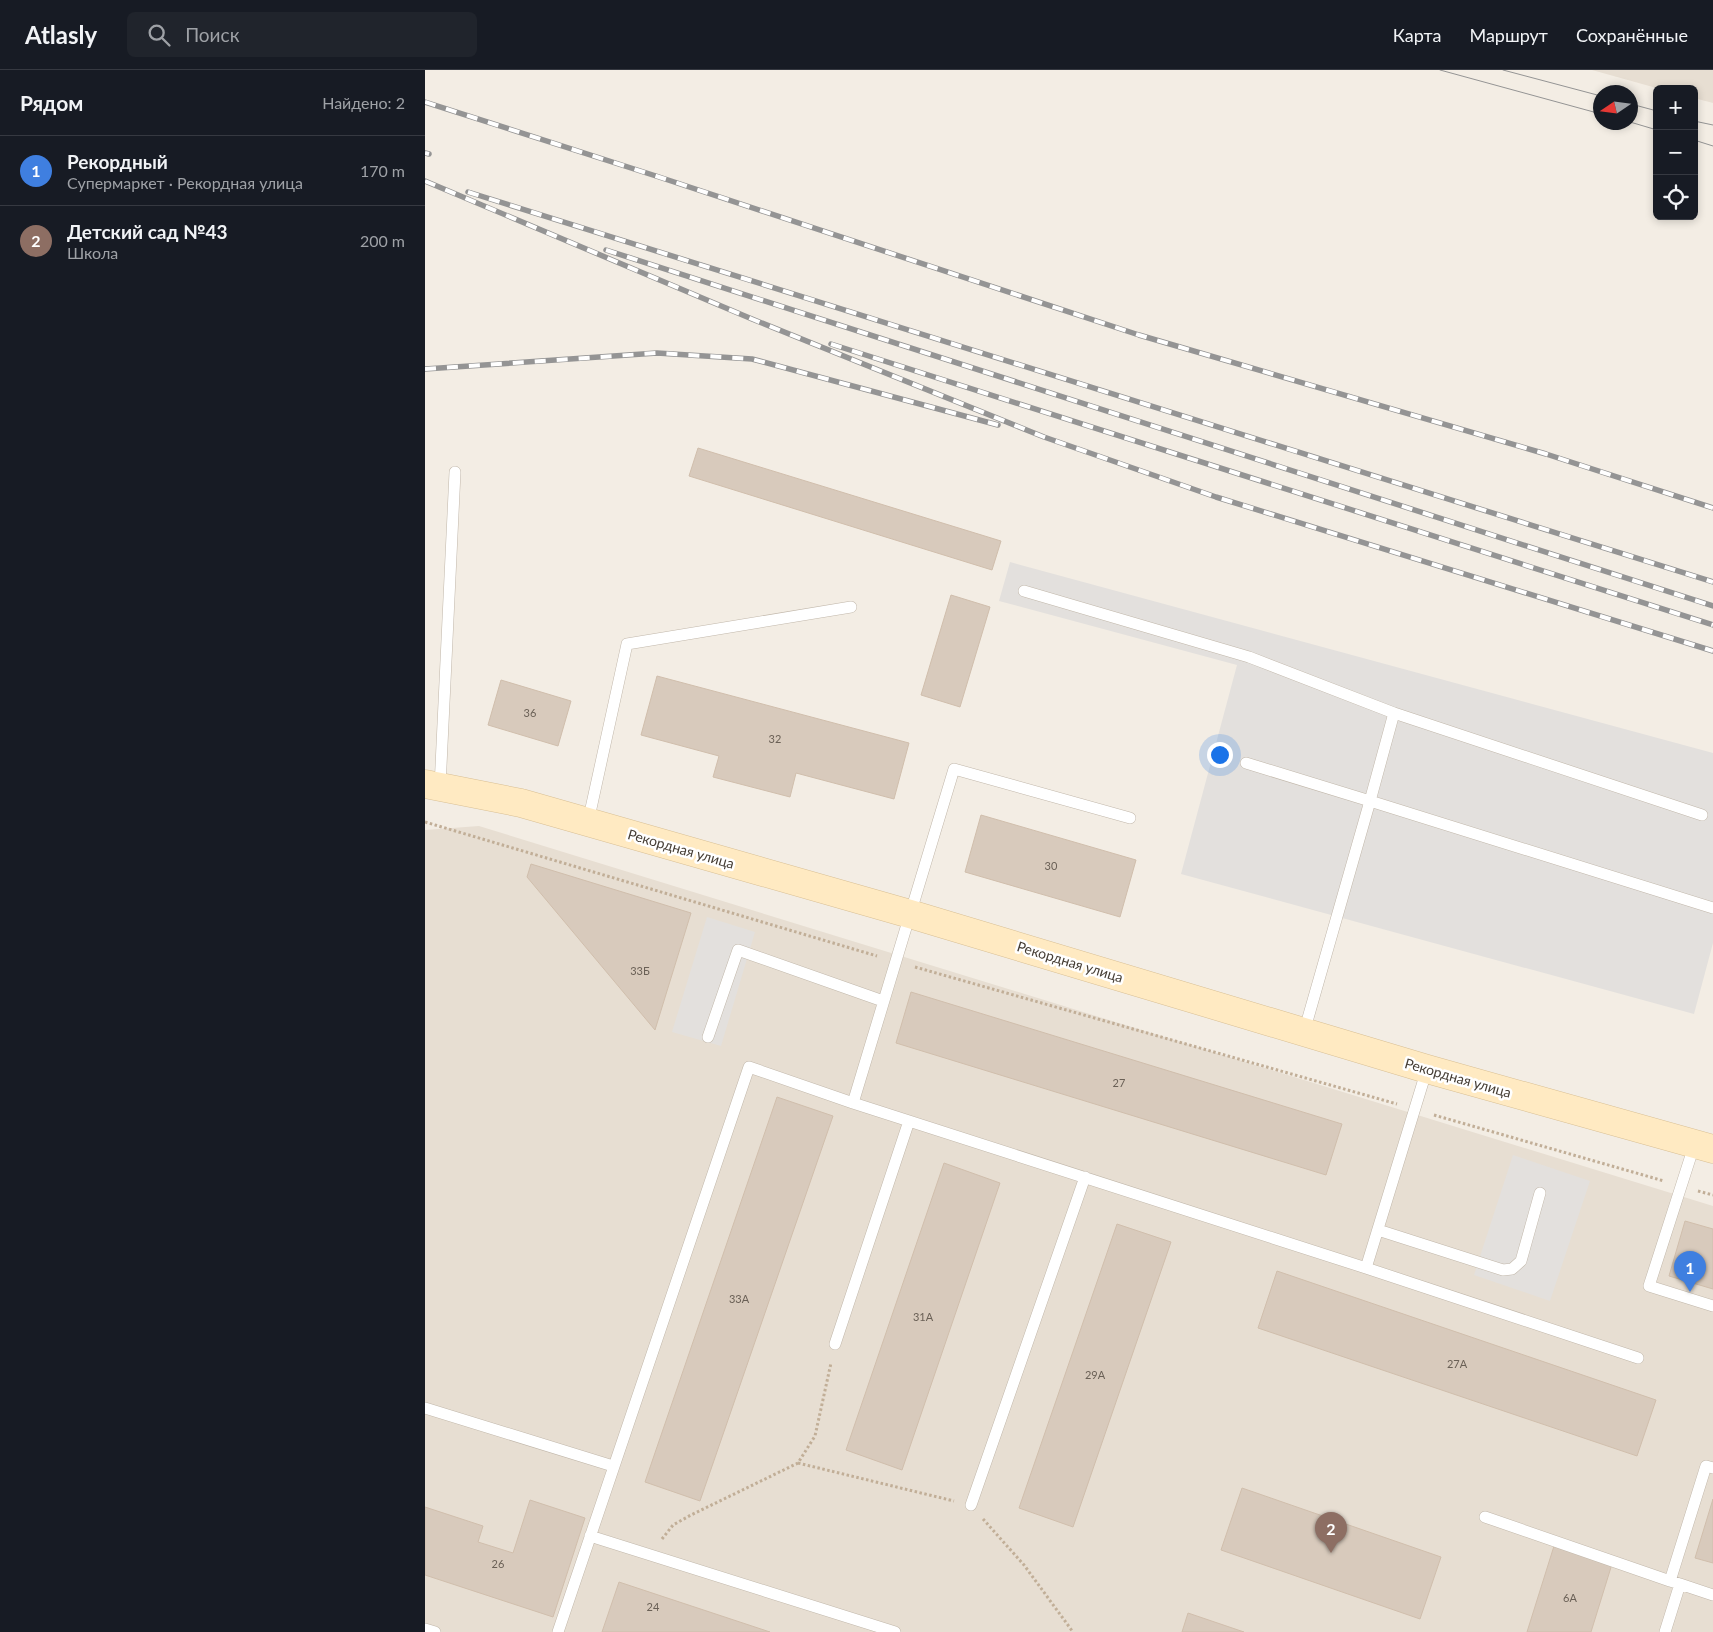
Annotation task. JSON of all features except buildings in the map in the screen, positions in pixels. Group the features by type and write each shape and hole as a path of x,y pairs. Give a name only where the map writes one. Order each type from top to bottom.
{"main road":[{"name":"Рекордная улица","path":"432,786 521,803 911,914 1427,1069 1704,1146"}],"lane":[{"path":"432,786 455,472"},
{"path":"1024,591 1249,657 1394,713 1702,815"},
{"path":"588,822 627,644 851,607"},
{"path":"1304,1032 1394,713"},
{"path":"1246,763 1713,908"},
{"path":"853,1103 954,768 1131,818"},
{"path":"708,1037 738,950 883,1001"},
{"path":"558,1632 749,1067 853,1103 1638,1358"},
{"path":"1365,1268 1427,1069"},
{"path":"835,1344 909,1121"},
{"path":"1704,1146 1682,1186 1649,1286 1713,1306"},
{"path":"971,1505 1085,1177"},
{"path":"1377,1230 1503,1270 1512,1270 1521,1261 1540,1193"},
{"path":"425,1408 613,1466"},
{"path":"1665,1632 1675,1583 1706,1466 1713,1468"},
{"path":"1485,1517 1675,1583 1713,1594"},
{"path":"590,1536 895,1632"},
{"path":"425,1630 435,1632"}],"path":[{"path":"425,822 895,962 1713,1195"},
{"path":"648,1555 673,1525 798,1462 815,1436 835,1344"},
{"path":"798,1462 971,1505 1023,1565 1073,1632"}],"shaded area":[{"path":"1592,70 1713,70 1713,103 1698,99 1698,85 1653,85 1653,87"},
{"path":"1010,562 1713,753 1713,943 1694,1014 1181,874 1237,665 999,601"},
{"path":"479,826 1713,1206 1713,1632 425,1632 425,830"},
{"path":"707,917 755,932 721,1046 672,1032"},
{"path":"1513,1155 1590,1181 1550,1301 1474,1275"}],"tram line":[{"path":"1440,70 1593,112"},
{"path":"1503,70 1593,94"},
{"path":"1638,106 1653,110"},
{"path":"1698,122 1713,125"},
{"path":"1638,124 1653,129"},
{"path":"1698,141 1713,146"}],"railway":[{"path":"425,102 1139,335 1546,454 1713,508"},
{"path":"425,153 429,154"},
{"path":"425,181 752,319 1044,437 1216,497 1713,651"},
{"path":"468,192 1713,582"},
{"path":"606,250 1713,606"},
{"path":"831,344 1713,625"},
{"path":"425,369 657,353 752,359 998,425"}],"place":[{"name":"Рекордный","path":"1690,1292"},
{"name":"Детский сад №43","path":"1331,1553"}]}
